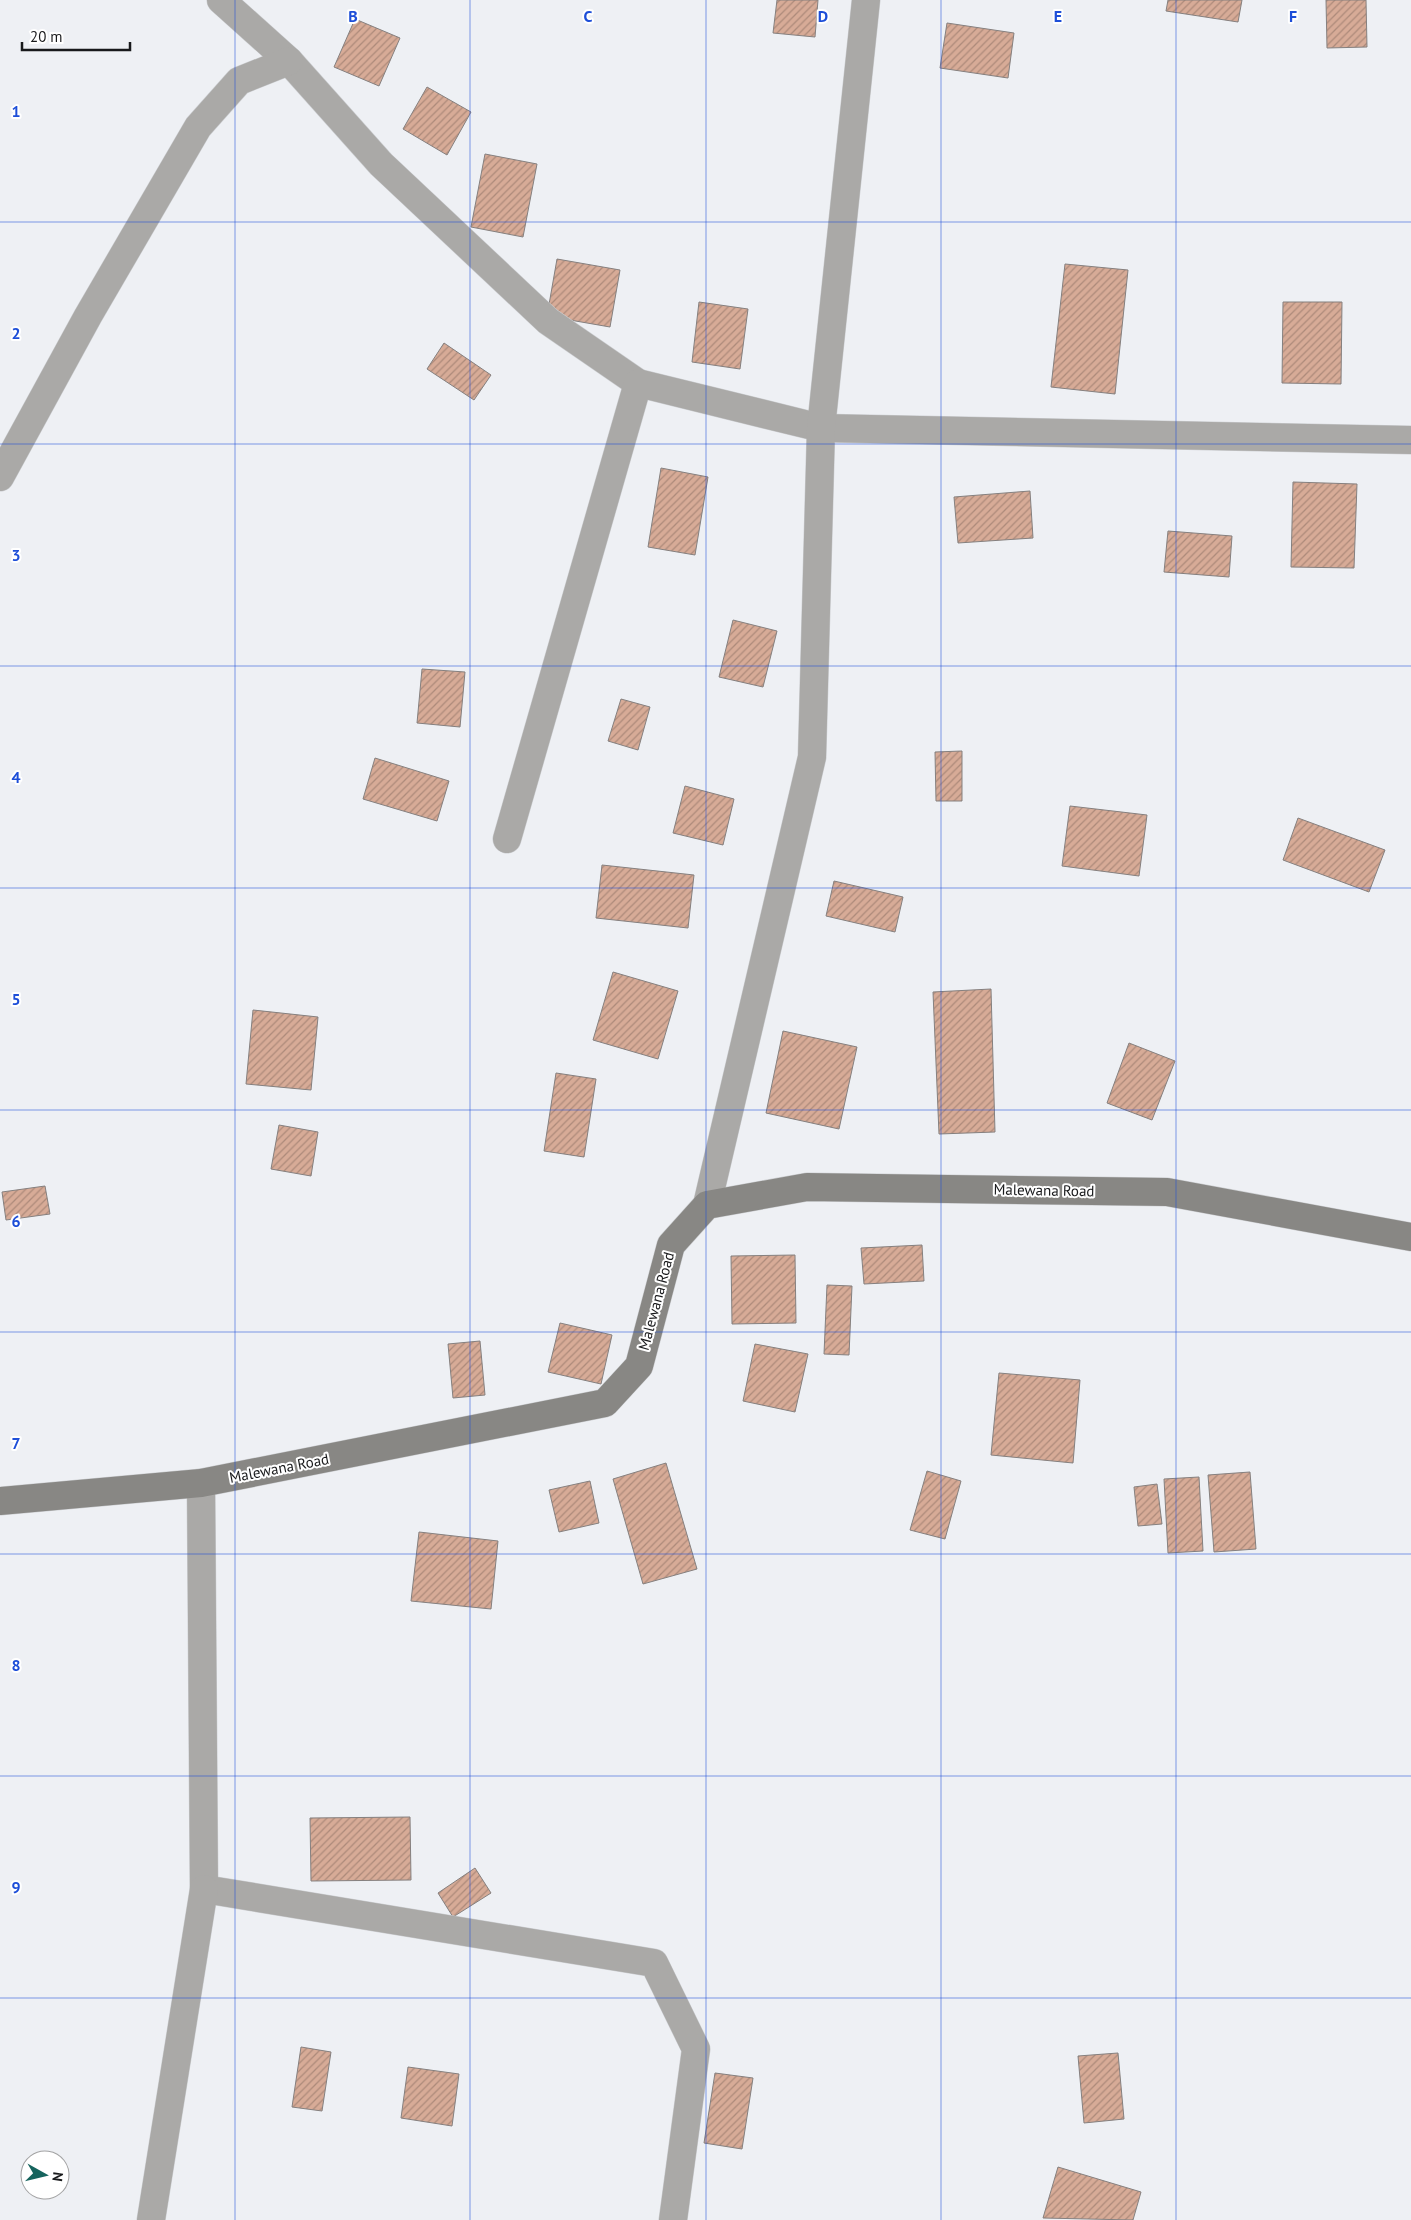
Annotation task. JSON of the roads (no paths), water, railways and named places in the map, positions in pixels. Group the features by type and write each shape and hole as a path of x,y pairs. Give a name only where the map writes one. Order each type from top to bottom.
{"street":[{"path":"220,0 288,61 381,164 548,321 638,382 821,428 1411,440"},
{"path":"707,1206 812,757 821,428 866,0"},
{"path":"0,477 88,316 198,127 240,81 288,61"},
{"path":"507,839 638,382"},
{"name":"Malewana Road","path":"0,1501 201,1483 605,1403 639,1366 671,1245 707,1206 807,1187 1167,1192 1411,1237"},
{"path":"152,2220 204,1889 201,1483"},
{"path":"204,1889 654,1963 696,2049 673,2220"}]}
